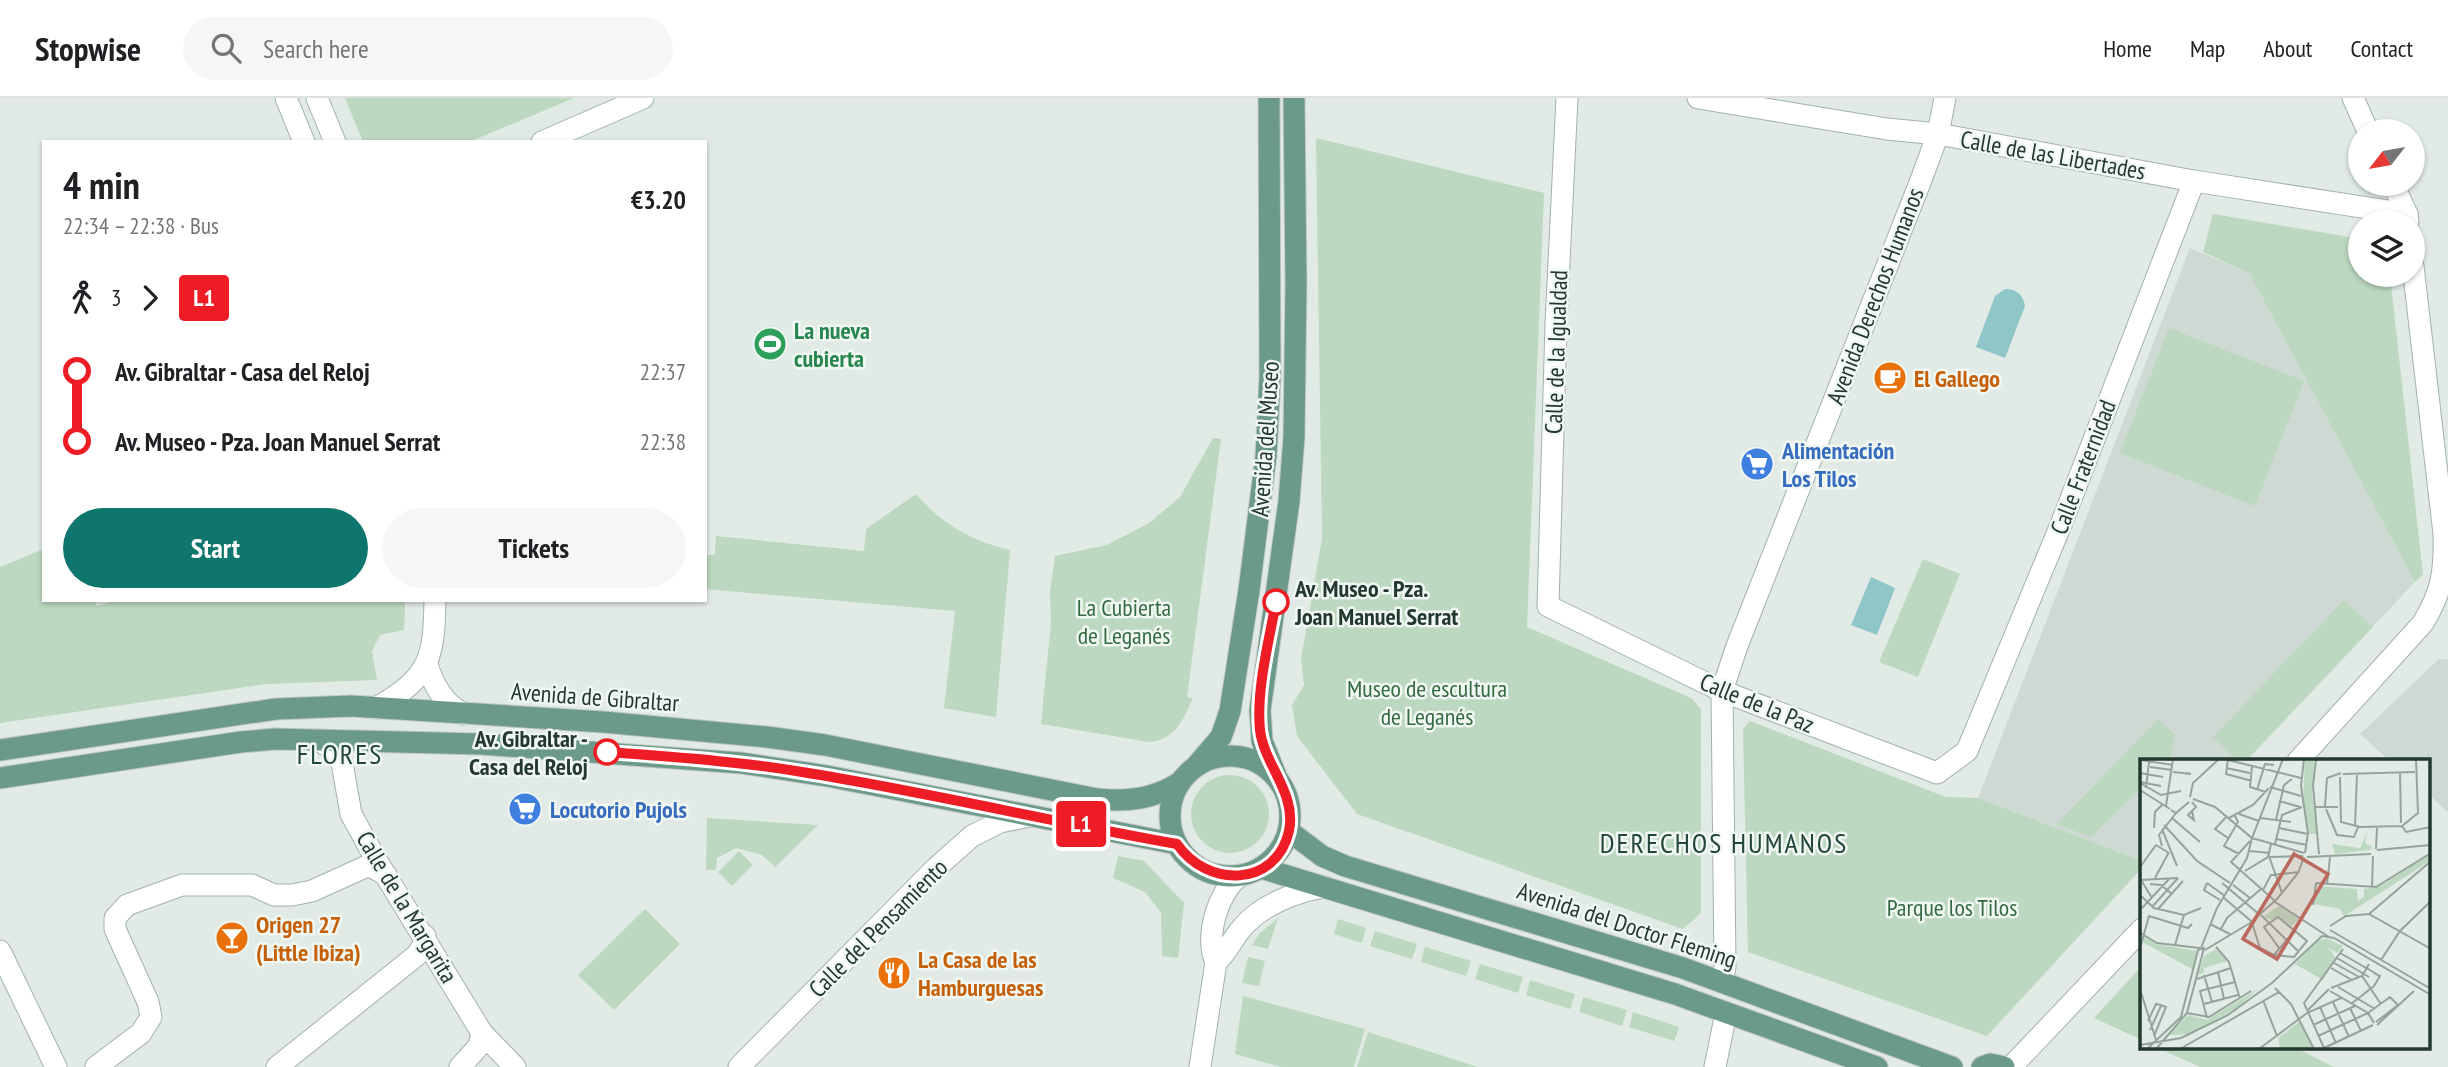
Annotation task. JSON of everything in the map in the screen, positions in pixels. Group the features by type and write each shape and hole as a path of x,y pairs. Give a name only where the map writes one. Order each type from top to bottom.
{"main road":[{"name":"Avenida del Museo","path":"1197,765 1222,737 1228,722 1263,489 1270,377 1269,98"},
{"name":"Avenida del Museo","path":"1277,778 1262,741 1260,710 1294,448 1294,98"},
{"name":"Avenida de Gibraltar","path":"0,750 276,709 376,708 603,722 767,737 1097,799 1148,797 1180,783"},
{"path":"0,778 275,739 481,744 741,763 827,776 1177,844"},
{"path":"1217,756 1240,756 1261,764 1277,778 1287,794 1290,813 1289,831 1283,846 1273,858 1261,868 1241,875 1226,876 1211,873 1186,857 1171,829 1170,813 1173,797 1180,783 1197,765 1217,756"},
{"name":"Avenida del Doctor Fleming","path":"1289,831 1322,856 1345,866 1683,968 1952,1067"},
{"name":"Avenida del Doctor Fleming","path":"1261,868 1675,994 1877,1067"},
{"path":"1982,1067 1990,1064 2004,1067"}],"street":[{"path":"286,98 303,140"},
{"path":"317,98 334,140"},
{"path":"547,140 643,98"},
{"name":"Calle de la Igualdad","path":"1548,606 1567,98"},
{"name":"Calle de las Libertades","path":"1698,98 1886,129 1938,134 2362,210"},
{"name":"Avenida Derechos Humanos","path":"1722,982 1725,967 1722,691 1737,646 1938,134 1945,98"},
{"path":"2353,98 2363,119"},
{"name":"Calle Fraternidad","path":"1967,751 2063,522 2194,181"},
{"path":"2300,759 2423,623 2442,585 2444,534 2415,287"},
{"path":"376,708 401,692 427,665 434,632 435,602"},
{"name":"Calle de la Paz","path":"1548,606 1722,691 1937,773 1967,751"},
{"path":"427,665 445,700 464,713"},
{"name":"Calle de la Margarita","path":"318,740 329,747 342,763 351,814 386,875 482,1033 515,1067"},
{"name":"Calle del Pensamiento","path":"739,1067 936,868 972,836 1000,822 1033,816"},
{"path":"96,1067 141,1033 150,1017 148,1002 116,929 115,918 127,905 182,885 252,884 282,896 313,891 365,867 372,867 386,875"},
{"path":"1200,1067 1216,962 1210,951 1218,907 1229,887 1241,875"},
{"path":"1216,962 1226,954 1242,928 1258,914 1287,899 1324,887"},
{"path":"2011,1067 2140,931"},
{"path":"277,1067 417,955 424,944 425,936"},
{"path":"0,951 56,1067"},
{"path":"1715,1067 1726,1013"},
{"path":"460,1067 479,1046 482,1033"}],"shaded area":[{"path":"2190,248 2249,273 2415,582 2247,759 2140,759 2140,860 1978,798"},
{"path":"2439,659 2448,659 2448,812 2430,796 2430,759 2388,759 2360,734"}],"green space":[{"path":"345,98 574,98 474,140 362,140"},
{"name":"Museo de escultura de Leganés","path":"1316,138 1544,193 1527,627 1691,698 1701,709 1701,913 1683,929 1357,814 1297,736 1292,705 1304,685 1301,659 1322,539"},
{"path":"2213,214 2348,237 2348,287 2391,287 2423,575 2415,582 2249,273 2203,252"},
{"path":"2169,328 2304,381 2255,506 2120,453"},
{"name":"La Cubierta de Leganés","path":"1213,438 1221,439 1187,697 1192,700 1181,722 1165,738 1149,742 1041,724 1055,556 1107,545 1149,523 1180,497"},
{"name":"La Cubierta de Leganés","path":"916,494 936,514 958,530 983,542 1010,550 996,717 944,708 955,611 707,589 707,555 715,555 716,536 864,551 866,529"},
{"path":"42,550 42,602 96,602 97,606 110,602 405,602 404,630 380,635 372,651 377,680 266,684 0,723 0,567"},
{"path":"1923,559 1960,574 1918,677 1879,662"},
{"path":"2344,600 2373,627 2248,759 2236,759 2213,737"},
{"path":"2158,719 2175,735 2169,759 2140,759 2140,789 2091,837 2057,824"},
{"name":"Parque los Tilos","path":"1750,721 1946,797 1978,798 2140,860 2140,870 1987,1036 1748,952 1743,729"},
{"path":"1222,775 1238,775 1252,781 1263,792 1269,806 1269,822 1263,836 1252,847 1238,853 1222,853 1208,847 1197,836 1191,822 1191,806 1197,792 1208,781"},
{"path":"707,818 818,825 775,867 762,855 736,848 717,858 716,870 706,870"},
{"path":"739,851 753,865 732,886 718,872"},
{"path":"1118,856 1144,861 1184,903 1178,958 1162,956 1161,913 1145,892 1113,878"},
{"path":"645,909 680,944 614,1010 578,975"},
{"path":"1278,918 1268,949 1252,945 1260,933"},
{"path":"1338,919 1366,928 1362,943 1334,934"},
{"path":"1375,931 1417,944 1412,959 1370,946"},
{"path":"1425,947 1471,961 1466,976 1421,962"},
{"path":"1248,957 1265,961 1259,986 1242,983"},
{"path":"1480,964 1523,977 1518,993 1475,979"},
{"path":"2139,969 2140,969 2140,1039 2094,1018"},
{"path":"1530,980 1575,994 1570,1009 1526,995"},
{"path":"1243,996 1365,1029 1354,1067 1281,1067 1235,1054"},
{"path":"1583,997 1627,1010 1622,1026 1579,1012"},
{"path":"1633,1012 1679,1027 1674,1041 1629,1027"},
{"path":"1368,1032 1478,1067 1357,1067"},
{"path":"2160,1049 2298,1049 2334,1067 2200,1067"}],"water":[{"path":"2005,289 2019,293 2025,306 2005,358 1976,347 1995,296"},
{"path":"1871,577 1895,588 1877,635 1851,625"}],"bus line":[{"name":"L1","path":"607,752 741,763 800,771 1092,827 1177,844 1186,857 1211,873 1241,875 1261,868 1273,858 1283,846 1289,831 1287,794 1268,760 1259,726 1260,697 1276,602"}],"place":[{"name":"La nueva cubierta","path":"770,344"},
{"name":"El Gallego","path":"1890,378"},
{"name":"Alimentación Los Tilos","path":"1757,464"},
{"name":"Av. Museo - Pza. Joan Manuel Serrat","path":"1276,602"},
{"name":"Av. Gibraltar - Casa del Reloj","path":"607,752"},
{"name":"Locutorio Pujols","path":"525,809"},
{"name":"Origen 27 (Little Ibiza)","path":"232,938"},
{"name":"La Casa de las Hamburguesas","path":"894,973"}],"district":[{"name":"FLORES","path":"340,753"},
{"name":"DERECHOS HUMANOS","path":"1724,842"}]}
